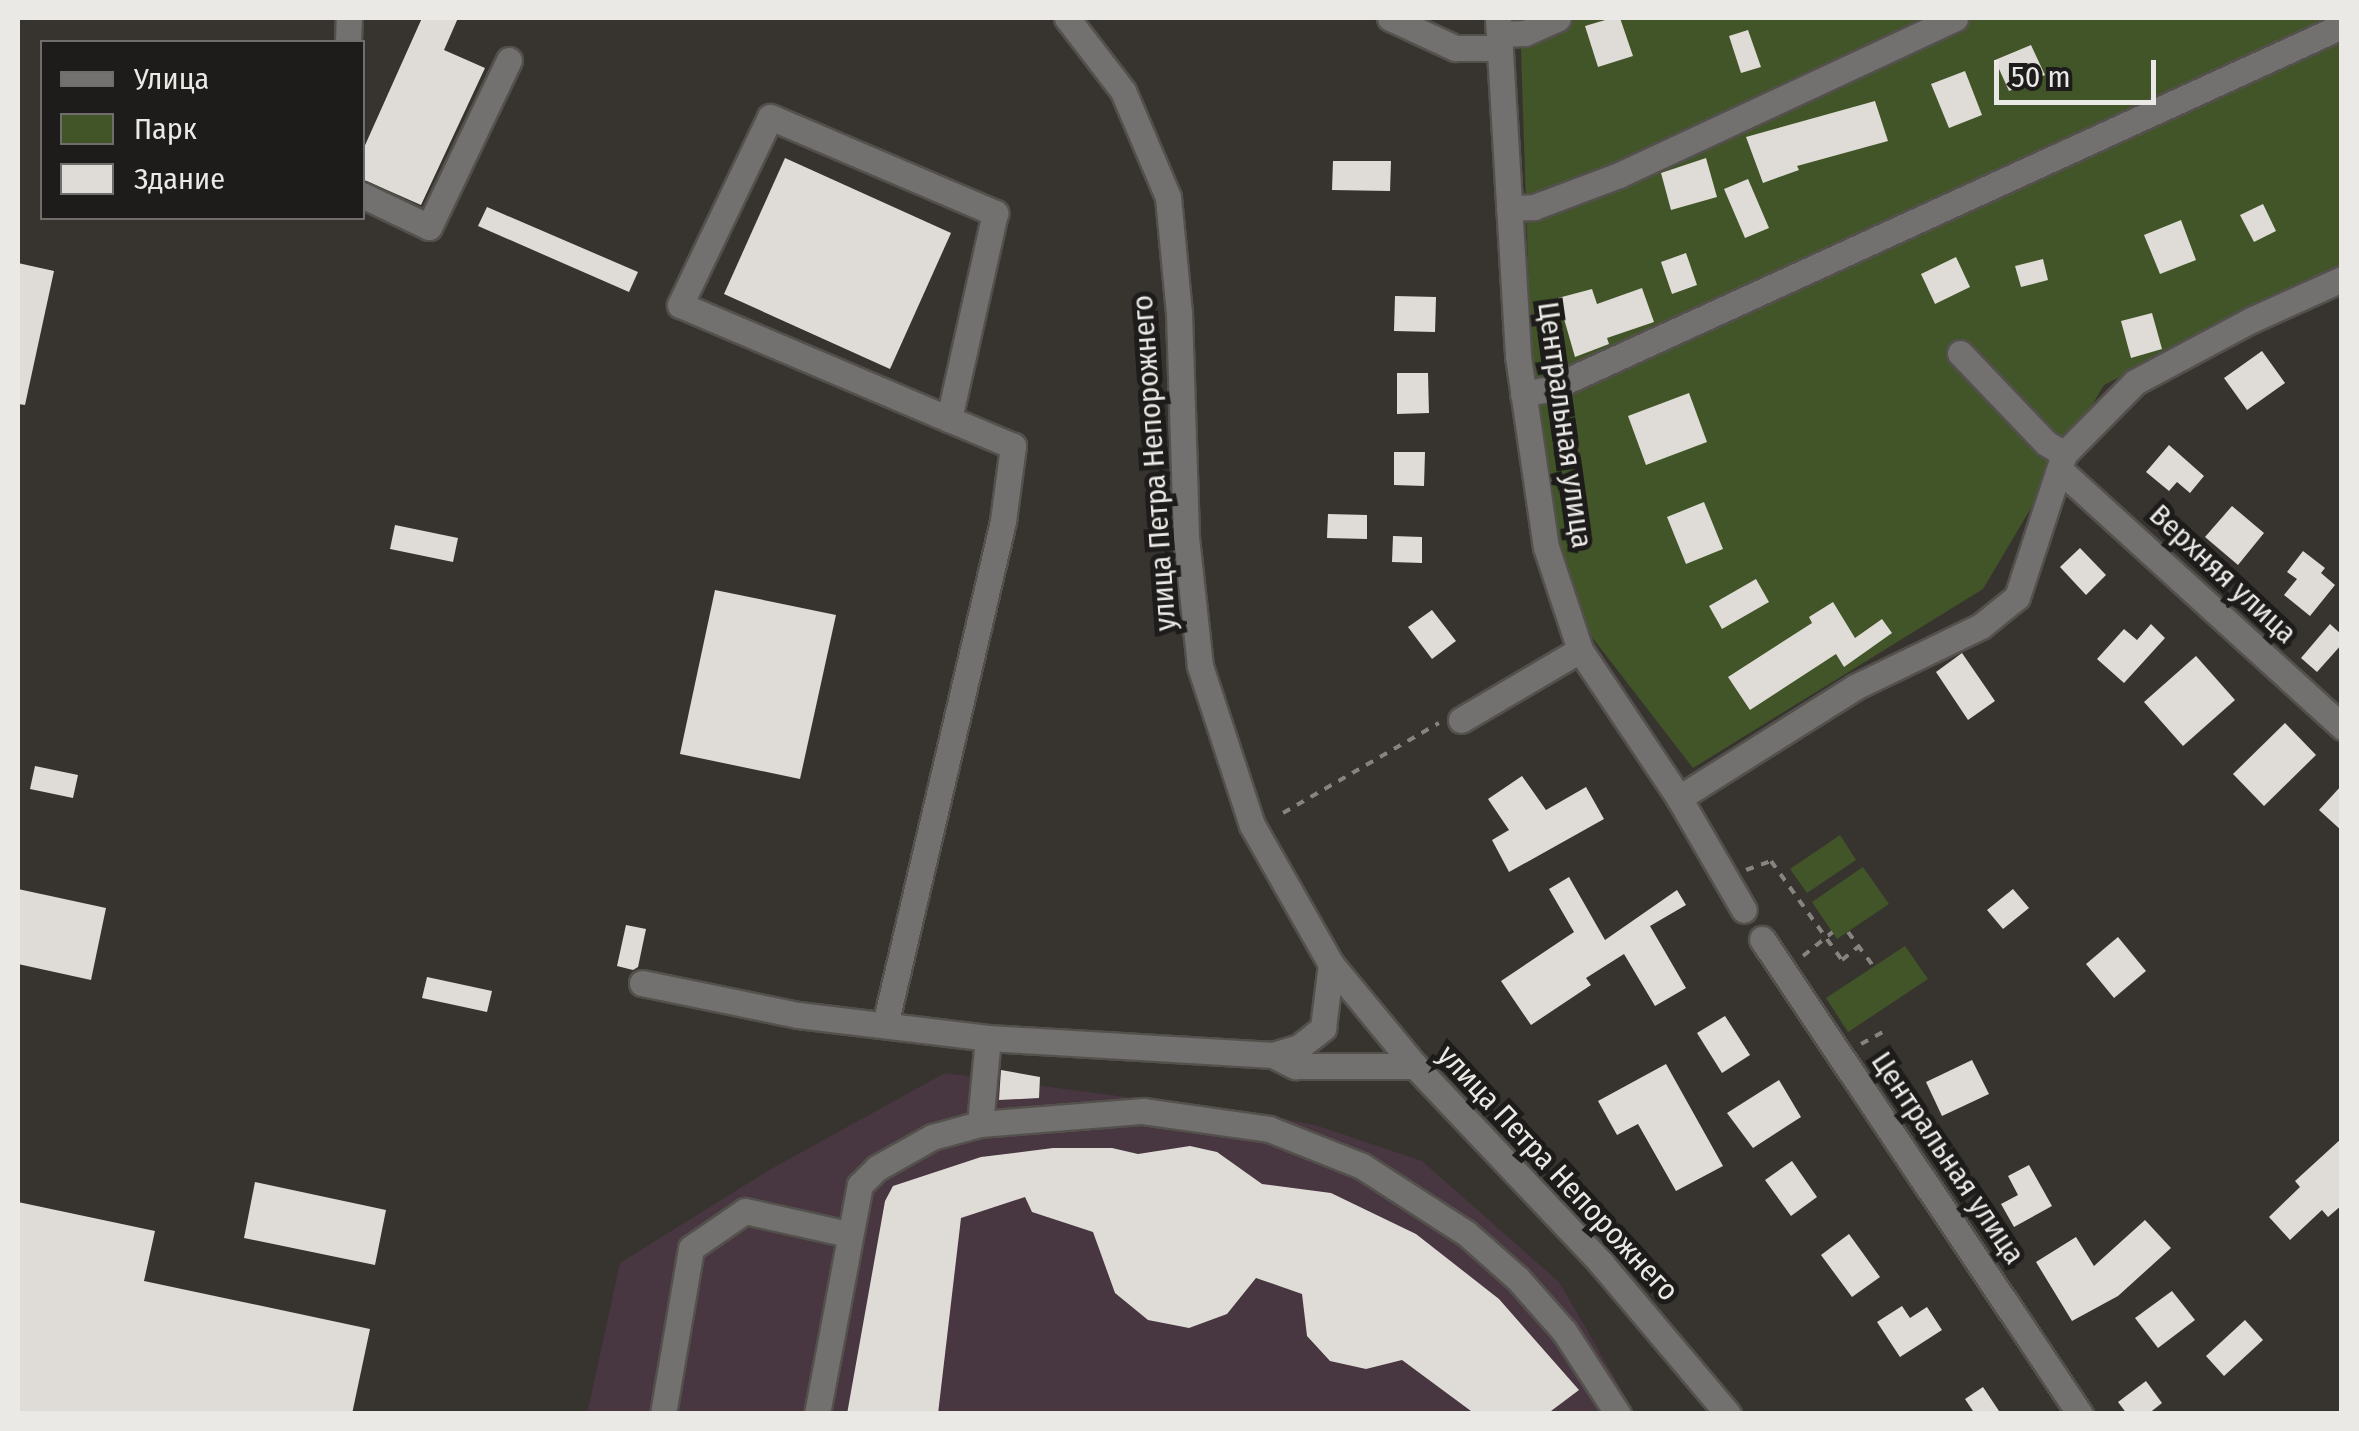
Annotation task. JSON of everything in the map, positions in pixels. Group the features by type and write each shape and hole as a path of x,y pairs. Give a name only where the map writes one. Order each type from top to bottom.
{"street":[{"name":"улица Петра Непорожнего","path":"1067,18 1123,91 1168,197 1179,314 1186,537 1200,666 1252,825 1331,964 1415,1066 1601,1263 1728,1414"},
{"path":"1390,18 1448,46 1499,33 1525,33 1558,18"},
{"path":"1508,208 1534,207 1620,175 1955,18"},
{"path":"1523,394 1549,388 2342,26"},
{"name":"Центральная улица","path":"1499,33 1523,394 1546,547 1580,650 1679,798 1744,910"},
{"path":"365,196 430,227 509,60"},
{"path":"885,1025 1003,520 1013,446 949,419 680,305 770,117 995,213 949,419"},
{"path":"1679,798 1854,687 1982,626 2017,597 2062,462 2135,382 2251,320 2342,279"},
{"name":"Верхняя улица","path":"1960,353 2062,462 2342,727"},
{"path":"1461,720 1580,650"},
{"name":"Центральная улица","path":"1762,939 2080,1414"},
{"path":"642,983 798,1015 988,1038 1273,1055 1299,1047 1323,1028 1331,964"},
{"path":"980,1124 988,1038"},
{"path":"1273,1055 1295,1066 1415,1066"},
{"path":"817,1414 860,1184 877,1168 932,1136 980,1124 1143,1111 1269,1129 1362,1166 1466,1232 1518,1280 1564,1332 1618,1414"},
{"path":"663,1414 691,1248 745,1212 848,1234"}],"path":[{"path":"1283,814 1441,721 1461,720"},
{"path":"1737,873 1770,861 1842,960 1859,946"},
{"path":"1784,971 1833,932"},
{"path":"1848,932 1874,966"}],"shaded area":[{"path":"945,1073 1277,1117 1318,1126 1422,1161 1559,1282 1635,1413 587,1414 620,1263 771,1169"}],"green space":[{"path":"1520,18 2341,18 2341,264 2104,385 1983,589 1693,768 1554,588 1531,359"},
{"path":"1840,835 1856,860 1807,893 1790,869"},
{"path":"1863,867 1889,904 1837,939 1812,902"},
{"path":"1905,946 1928,979 1848,1032 1826,998"}],"building":[{"path":"422,18 458,18 444,50 485,68 421,205 365,180 365,145"},
{"path":"1620,18 1633,56 1598,67 1585,26"},
{"path":"1748,30 1761,67 1741,73 1729,36"},
{"path":"2031,45 2045,75 2009,91 1995,60"},
{"path":"1965,71 1982,115 1949,128 1931,84"},
{"path":"1875,101 1888,141 1797,166 1799,170 1763,183 1746,137"},
{"path":"785,158 951,233 890,369 724,294"},
{"path":"1706,158 1717,197 1671,210 1661,173"},
{"path":"1333,161 1391,161 1390,191 1332,190"},
{"path":"1748,179 1769,228 1745,238 1724,189"},
{"path":"2263,204 2276,231 2254,242 2240,215"},
{"path":"487,207 638,272 629,292 478,226"},
{"path":"2181,220 2196,260 2160,274 2144,235"},
{"path":"1686,253 1697,285 1672,294 1661,262"},
{"path":"1956,257 1970,287 1935,304 1921,274"},
{"path":"2043,259 2048,280 2021,287 2015,266"},
{"path":"18,263 54,271 25,405 18,404"},
{"path":"1642,288 1654,322 1607,338 1609,344 1575,357 1558,298 1592,289 1597,304"},
{"path":"1395,296 1436,297 1435,332 1394,331"},
{"path":"2152,313 2162,349 2131,358 2121,321"},
{"path":"2262,351 2285,383 2247,410 2224,378"},
{"path":"1397,373 1428,373 1429,413 1397,414"},
{"path":"1689,393 1707,442 1646,465 1628,416"},
{"path":"2169,445 2204,476 2190,493 2177,482 2169,491 2146,472"},
{"path":"1394,452 1425,452 1424,486 1394,485"},
{"path":"1704,502 1723,549 1686,564 1667,517"},
{"path":"2232,506 2264,533 2238,565 2205,537"},
{"path":"1328,514 1367,515 1367,539 1327,538"},
{"path":"395,525 458,538 453,562 390,549"},
{"path":"1393,536 1422,537 1422,563 1392,562"},
{"path":"2080,548 2106,575 2086,595 2060,567"},
{"path":"2303,551 2325,568 2321,573 2335,585 2310,616 2284,595 2297,579 2287,572"},
{"path":"1756,579 1769,602 1722,629 1709,606"},
{"path":"715,590 836,615 800,779 680,754"},
{"path":"1833,602 1855,638 1882,619 1892,633 1844,667 1836,654 1750,710 1728,677 1812,623 1809,617"},
{"path":"1432,610 1456,641 1432,659 1408,627"},
{"path":"2151,624 2165,638 2124,683 2097,659 2124,629 2137,640"},
{"path":"2330,624 2342,635 2342,644 2317,672 2301,658"},
{"path":"1962,653 1995,701 1968,720 1936,672"},
{"path":"2196,656 2235,700 2183,746 2144,702"},
{"path":"2285,723 2316,755 2264,806 2233,774"},
{"path":"35,766 78,775 73,798 30,789"},
{"path":"1522,776 1546,810 1586,787 1604,819 1509,872 1492,840 1509,830 1488,799"},
{"path":"2342,785 2342,831 2319,810"},
{"path":"1569,877 1605,940 1677,890 1686,905 1650,926 1686,988 1655,1006 1624,954 1586,978 1591,985 1531,1025 1501,981 1574,932 1549,889"},
{"path":"18,889 106,908 91,980 18,964"},
{"path":"2013,889 2029,908 2003,929 1987,910"},
{"path":"626,925 646,929 638,967 633,970 617,966"},
{"path":"2118,937 2146,971 2114,998 2086,964"},
{"path":"427,977 492,991 487,1012 422,998"},
{"path":"1725,1016 1750,1055 1722,1073 1697,1033"},
{"path":"1972,1060 1989,1094 1942,1116 1926,1082"},
{"path":"1666,1064 1723,1166 1676,1191 1638,1124 1617,1135 1598,1101"},
{"path":"1001,1070 1040,1077 1039,1098 999,1100"},
{"path":"1779,1080 1801,1117 1753,1148 1727,1113"},
{"path":"2342,1138 2342,1205 2328,1217 2322,1210 2290,1240 2269,1217 2300,1187 2295,1181"},
{"path":"1190,1146 1217,1152 1262,1184 1331,1193 1416,1234 1499,1299 1579,1390 1547,1414 1475,1414 1402,1360 1366,1369 1330,1361 1307,1336 1302,1294 1256,1278 1227,1314 1189,1328 1148,1320 1115,1293 1093,1232 1032,1212 1025,1197 961,1218 938,1414 847,1414 885,1201 893,1186 981,1157 1053,1148 1112,1148 1138,1154"},
{"path":"1792,1161 1817,1197 1791,1216 1765,1180"},
{"path":"2029,1165 2052,1206 2014,1227 2001,1204 2018,1195 2008,1176"},
{"path":"255,1182 386,1210 375,1265 244,1238"},
{"path":"18,1202 155,1231 144,1281 370,1329 352,1414 18,1414"},
{"path":"2145,1220 2171,1248 2118,1296 2072,1321 2036,1262 2076,1237 2094,1266"},
{"path":"1849,1234 1880,1277 1852,1297 1821,1255"},
{"path":"2172,1291 2195,1320 2158,1348 2135,1318"},
{"path":"1902,1306 1910,1318 1927,1307 1942,1330 1900,1357 1877,1322"},
{"path":"2245,1320 2263,1340 2224,1376 2206,1356"},
{"path":"2146,1381 2162,1403 2148,1414 2127,1414 2118,1402"},
{"path":"1983,1387 2001,1414 1975,1414 1965,1399"}]}
